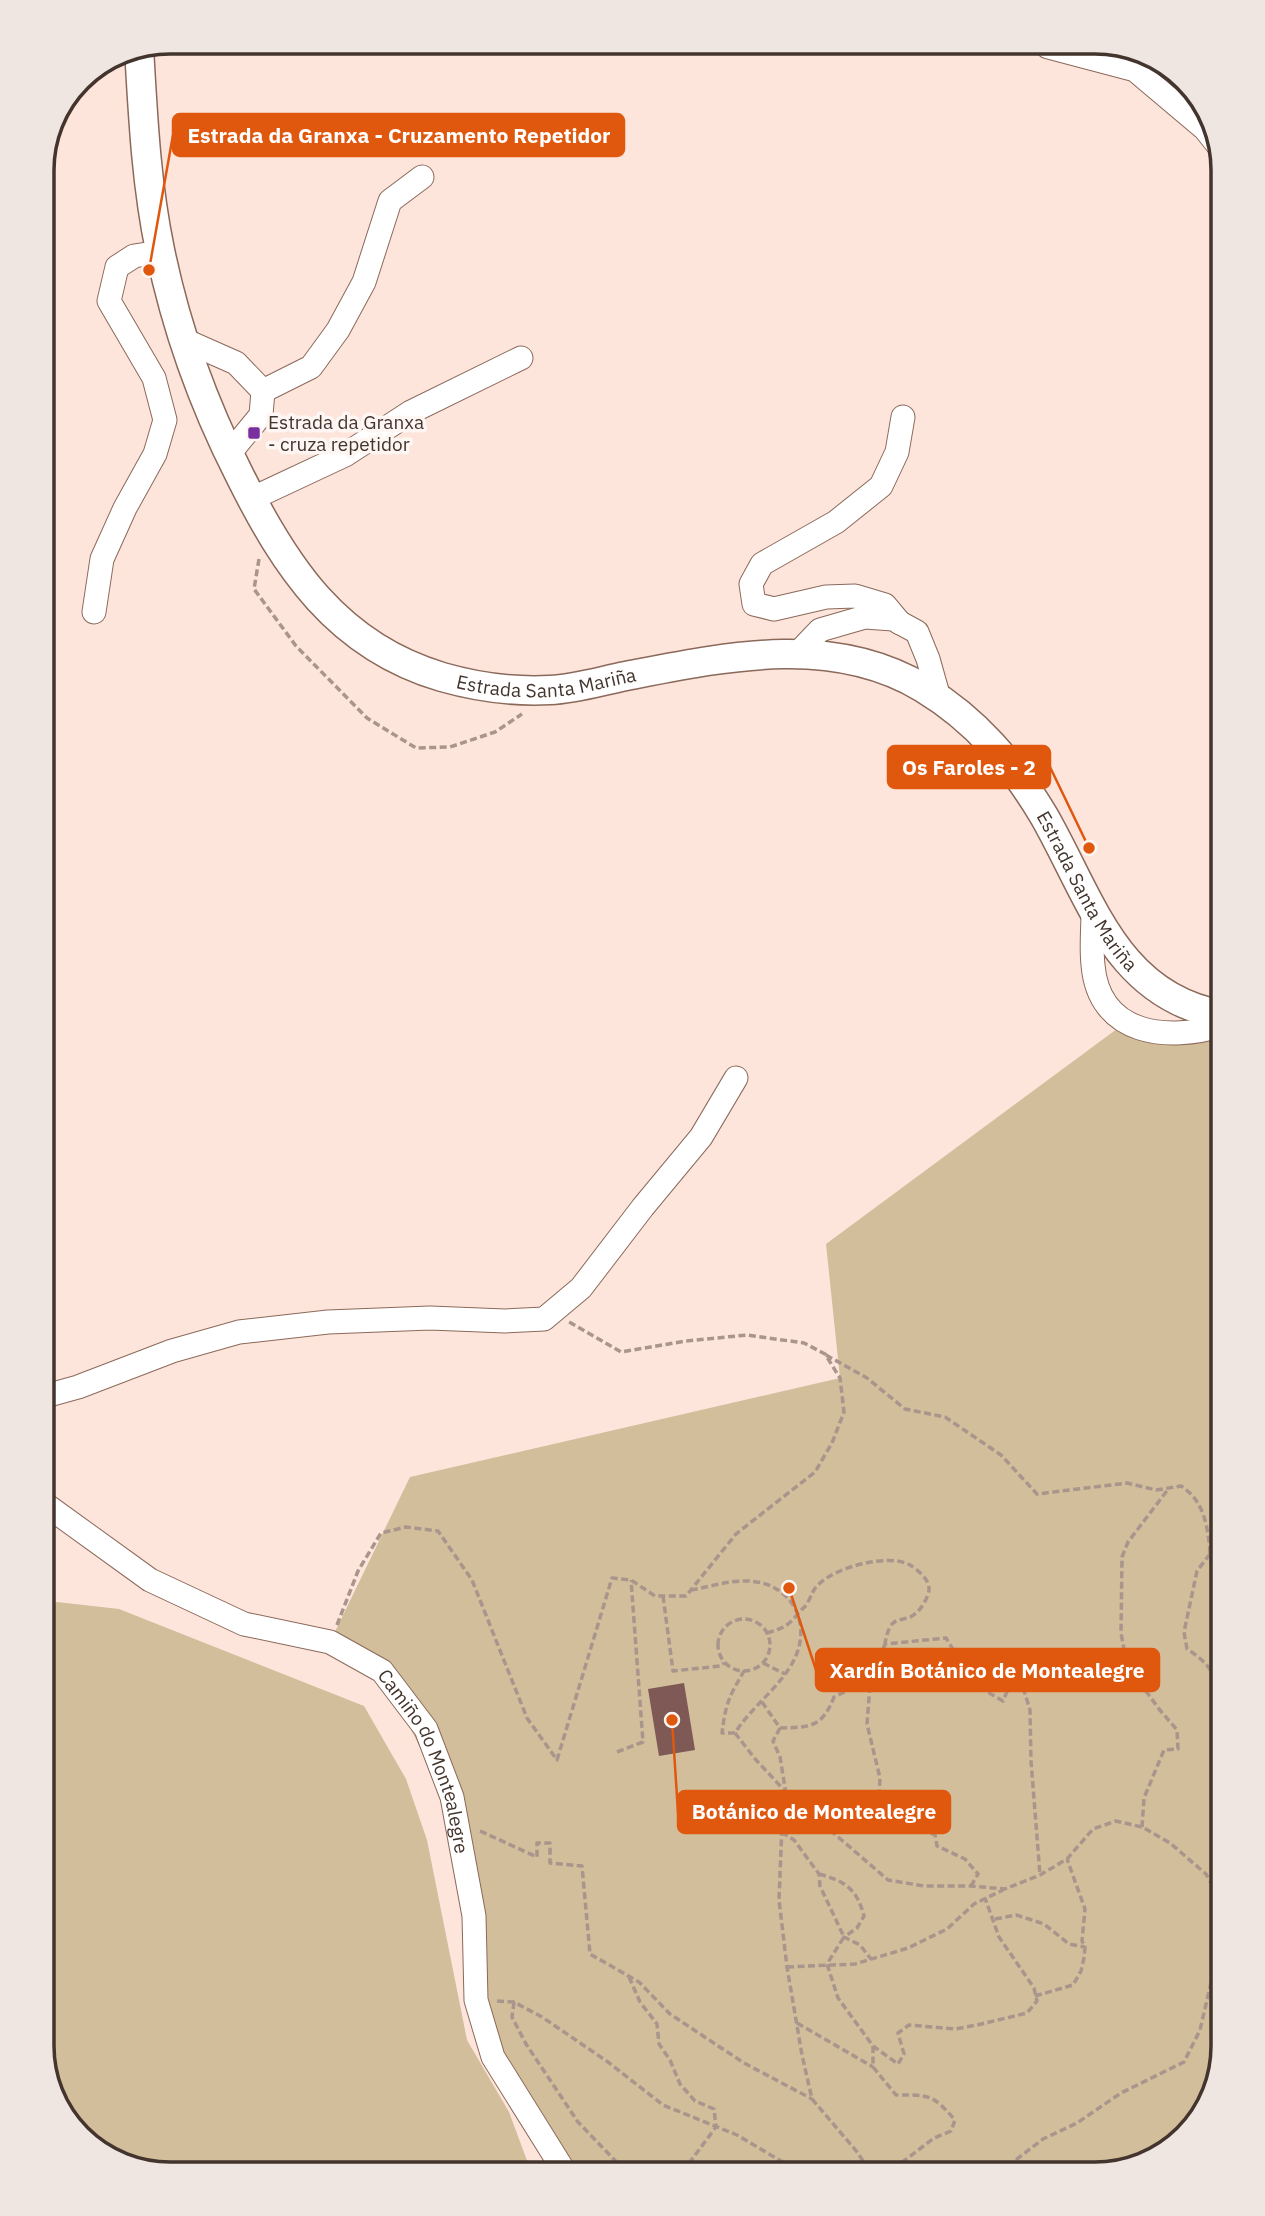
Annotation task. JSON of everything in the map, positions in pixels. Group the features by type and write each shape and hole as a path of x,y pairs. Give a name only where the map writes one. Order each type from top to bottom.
{"main road":[{"name":"Estrada Santa Mariña","path":"140,58 144,148 160,252 201,392 265,526 297,574 346,627 375,648 407,665 457,681 505,690 554,690 747,656 798,653 832,657 880,668 919,685 969,721 1017,774 1044,816 1093,911 1128,964 1162,993 1191,1007 1211,1012"}],"street":[{"path":"1092,54 1141,64 1201,125"},
{"path":"263,391 311,367 338,330 363,282 390,201 422,177"},
{"path":"94,612 102,559 125,508 155,454 165,421 154,378 108,301 117,267 135,256 160,252"},
{"path":"184,340 236,363 263,391 261,415 229,454"},
{"path":"251,499 345,455 411,412 521,358"},
{"path":"900,623 885,605 855,596 827,597 774,609 754,604 751,584 762,564 836,522 881,485 897,452 903,417"},
{"path":"798,653 820,630 865,617 893,620 917,632 939,698"},
{"path":"1093,911 1093,967 1102,998 1125,1023 1152,1033 1211,1029"},
{"path":"54,1394 172,1351 239,1332 328,1322 430,1318 505,1321 544,1319 581,1288 701,1137 736,1077"},
{"name":"Camiño do Montealegre","path":"54,1511 150,1580 244,1624 330,1642 382,1671 426,1729 452,1797 474,1916 476,2000 492,2057 558,2162"}],"path":[{"path":"265,526 254,589 296,646 367,718 416,748 450,747 495,732 554,690"},
{"path":"552,1312 621,1352 686,1341 747,1335 804,1343 867,1378 905,1409 945,1417 1001,1455 1037,1494 1127,1483 1156,1490 1181,1486 1194,1494 1205,1518 1211,1565"},
{"path":"330,1642 358,1571 381,1533 406,1527 438,1531 472,1580 527,1718 557,1760 612,1578 631,1580 655,1596 686,1596 736,1534 815,1472 832,1443 844,1412 840,1378 825,1354"},
{"path":"1142,1827 1144,1798 1164,1750 1178,1749 1177,1730 1127,1665 1121,1633 1122,1557 1128,1542 1168,1488"},
{"path":"1210,1554 1197,1571 1184,1632 1187,1649 1206,1661 1211,1671"},
{"path":"767,1633 788,1626 807,1605 812,1592 821,1582 835,1574 866,1564 895,1559 910,1565 929,1582 929,1590 913,1616 891,1624 870,1686 867,1724 880,1778 879,1799 890,1814 935,1835 937,1846 965,1859 978,1874 971,1886"},
{"path":"617,1752 643,1742 631,1580"},
{"path":"691,1590 744,1580 766,1584 785,1594 799,1612 801,1634 792,1665 735,1733 722,1733 727,1700 744,1671"},
{"path":"663,1596 673,1671 720,1666 724,1662"},
{"path":"736,1619 753,1620 767,1633 770,1647 764,1662 756,1668 744,1671 731,1668 724,1662 719,1655 718,1637 729,1623 736,1619"},
{"path":"885,1644 946,1638 974,1684 1003,1702 1017,1668 1030,1710 1040,1875"},
{"path":"764,1662 785,1674"},
{"path":"780,1728 817,1724 828,1712 834,1697 857,1686 870,1686"},
{"path":"762,1702 780,1728"},
{"path":"780,1728 774,1741 780,1757 786,1792 779,1900 787,1967 813,2099"},
{"path":"735,1733 786,1792 888,1880 924,1886 1005,1889"},
{"path":"746,1810 794,1840 819,1874 820,1886 844,1937 860,1945 871,1959"},
{"path":"456,1820 537,1857 537,1843 550,1843 550,1863 582,1866 590,1955 639,1982 670,2014 744,2063 813,2099 864,2162"},
{"path":"787,1967 855,1964 908,1948 947,1929 974,1904 1040,1875 1067,1859 1093,1829 1116,1821 1142,1827 1170,1843 1206,1874 1211,1883"},
{"path":"1035,1996 1073,1985 1081,1971 1085,1947 1082,1941 1085,1909 1067,1859"},
{"path":"819,1874 836,1878 849,1887 860,1900 864,1916 857,1928 844,1937 827,1964"},
{"path":"827,1964 838,1998 873,2046 898,2064 904,2054 898,2033 909,2025 955,2029 1027,2013 1037,2001 1034,1988 999,1937 985,1898"},
{"path":"994,1919 1016,1915 1044,1924 1069,1944 1085,1947"},
{"path":"628,1975 640,2002 657,2024 659,2044 670,2060 680,2084 695,2101 713,2109 716,2127 690,2162"},
{"path":"1015,2162 1043,2139 1077,2123 1121,2093 1184,2062 1200,2030 1211,1985"},
{"path":"476,2000 514,2002 542,2017 608,2062 663,2105 737,2136 783,2162"},
{"path":"514,2002 512,2017 526,2044 578,2122 616,2162"},
{"path":"797,2023 873,2067 896,2095 928,2095 942,2105 955,2120 951,2131 934,2138 903,2162"},
{"path":"873,2046 873,2067"}],"shaded area":[{"path":"1211,1019 1211,2046 1207,2076 1195,2104 1182,2122 1159,2142 1118,2160 547,2162 476,2000 456,1820 382,1671 330,1642 410,1477 840,1378 826,1244 1125,1023"},
{"path":"54,1604 119,1609 364,1706 406,1779 427,1840 467,2040 509,2112 528,2162 162,2162 147,2160 119,2150 83,2122 66,2097 58,2076 54,2046"}],"building":[{"path":"684,1683 695,1750 659,1756 648,1689"}],"place":[{"name":"Estrada da Granxa - Cruzamento Repetidor","path":"149,270"},
{"name":"Estrada da Granxa - cruza repetidor","path":"254,433"},
{"name":"Os Faroles - 2","path":"1089,848"},
{"name":"Xardín Botánico de Montealegre","path":"789,1588"},
{"name":"Botánico de Montealegre","path":"672,1720"}]}
